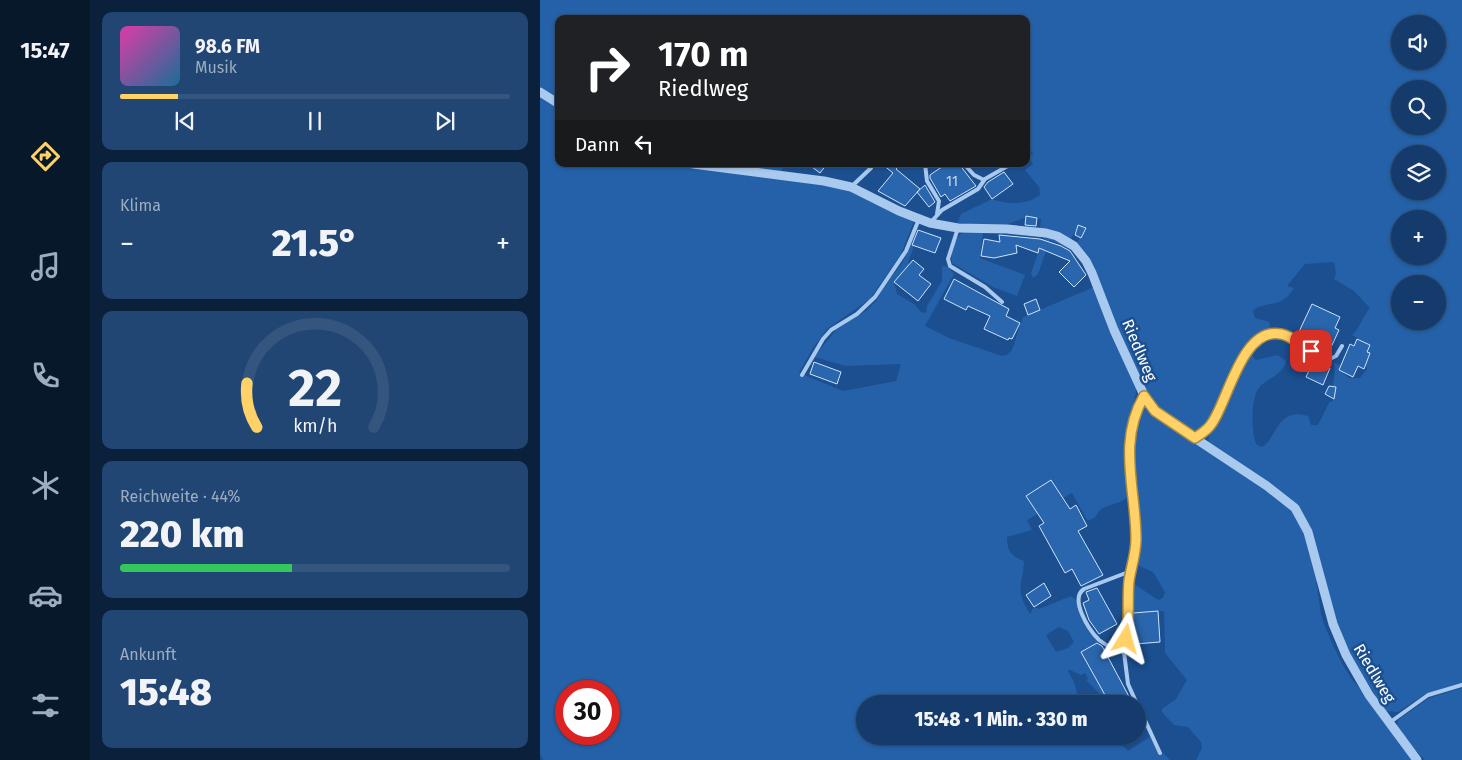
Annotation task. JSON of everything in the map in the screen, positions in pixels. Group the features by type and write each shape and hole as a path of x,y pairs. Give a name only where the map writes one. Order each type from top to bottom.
{"street":[{"path":"540,92 555,101"},
{"name":"Riedlweg","path":"716,167 824,181 851,187 930,223 958,228 1037,231 1057,236 1074,246 1092,273 1144,396 1155,411 1266,486 1294,508 1308,532 1340,642 1355,673 1417,760"},
{"path":"1124,652 1129,618 1131,571 1136,540 1129,445 1132,420 1144,396"}],"lane":[{"path":"851,187 870,167"},
{"path":"925,167 927,181 939,201 938,214"},
{"path":"967,167 974,175 984,180"},
{"path":"930,223 938,214 975,190 984,180 1005,167"},
{"path":"802,375 823,339 831,330 867,306 875,297 906,251 918,219"},
{"path":"958,228 948,260 950,266 985,286 1002,302"},
{"path":"1195,438 1211,425 1241,361 1259,339 1280,333 1293,339 1304,348 1328,358 1336,356 1342,346"},
{"path":"1131,571 1084,589 1078,596 1080,607 1095,635 1110,647 1124,652 1128,684 1133,695"},
{"path":"1389,723 1428,695 1462,685"},
{"path":"1146,723 1160,753"}],"shaded area":[{"path":"540,0 1462,0 1462,683 1427,693 1398,712 1385,711 1345,646 1298,511 1210,445 1208,439 1239,372 1254,349 1253,357 1256,360 1278,355 1286,361 1281,371 1264,383 1255,396 1253,410 1254,434 1257,445 1262,447 1267,443 1279,425 1290,416 1298,414 1308,416 1311,425 1318,425 1334,397 1334,363 1341,365 1339,370 1349,378 1360,378 1367,369 1366,363 1370,354 1367,352 1370,345 1352,335 1370,308 1354,291 1334,279 1336,273 1334,262 1305,264 1287,286 1294,288 1289,295 1278,302 1253,311 1255,318 1269,322 1271,331 1256,338 1244,350 1215,415 1205,426 1192,431 1155,406 1146,394 1076,244 1086,229 1078,225 1071,239 1040,228 1041,219 1027,217 1005,225 957,224 961,214 992,199 1017,203 1029,201 1040,195 1039,187 1025,170 1033,164 1030,160 1030,155 1033,153 1030,149 1030,15 555,15 555,98 540,88"},
{"path":"540,97 555,105 555,167 699,167 842,187 914,221 901,254 870,299 827,329 813,348 799,373 843,391 896,381 901,364 846,366 814,357 836,330 867,310 876,301 883,287 901,265 911,245 914,246 909,265 894,282 897,294 914,304 921,312 926,313 927,306 942,281 942,266 948,267 954,274 925,326 949,338 1002,356 1007,355 1012,350 1023,317 1094,287 1137,387 1126,440 1129,495 1120,502 1103,508 1093,519 1087,520 1072,493 1063,498 1051,481 1027,496 1038,514 1027,520 1032,530 1007,537 1011,552 1024,561 1021,592 1030,614 1034,607 1039,609 1071,596 1075,599 1097,643 1081,652 1105,695 1099,695 1086,680 1088,679 1085,673 1081,675 1070,670 1068,671 1074,682 1078,695 856,695 856,745 1122,745 1128,751 1137,745 1146,745 1146,740 1150,737 1158,753 1162,752 1170,760 543,760 540,754","holes":["1059,627 1068,631 1074,642 1068,648 1056,652 1046,635"]},
{"path":"736,167 784,167 780,172"},
{"path":"965,232 983,232 980,258 1025,275 1017,296 993,287 952,263 952,254 956,240"},
{"path":"1044,236 1067,245 1084,264 1071,250 1050,240 1038,274 1033,278 1031,273"},
{"path":"1143,408 1279,498 1300,519 1319,581 1316,582 1322,616 1334,647 1351,678 1362,689 1413,760 1196,760 1202,748 1201,742 1188,727 1174,725 1162,712 1162,709 1176,699 1187,680 1165,653 1164,611 1133,613 1134,584 1158,600 1163,598 1165,592 1153,572 1135,564 1138,534 1131,447 1132,431 1136,417"},
{"path":"1462,688 1462,760 1425,760 1397,728 1398,720 1429,698"}],"building":[{"path":"812,167 825,167 820,173"},
{"path":"886,167 898,167 896,169 920,189 905,206 878,191 893,173"},
{"path":"942,167 961,167 976,186 950,201 945,194 941,197 930,175"},
{"path":"1004,172 1013,184 992,199 984,187 988,182"},
{"path":"925,185 935,202 929,207 917,192"},
{"path":"1026,216 1037,218 1036,226 1025,225"},
{"path":"1078,225 1086,228 1081,238 1075,235"},
{"path":"918,230 941,238 935,253 912,245"},
{"path":"999,235 1040,239 1061,246 1070,251 1086,275 1074,287 1059,272 1070,261 1039,248 1038,253 1016,245 1017,253 994,258 981,256 984,239 1000,242"},
{"path":"913,260 924,269 919,275 931,284 918,301 894,282"},
{"path":"954,279 1009,309 1006,316 1020,323 1012,339 1009,338 1008,340 984,329 990,316 968,306 966,310 944,299"},
{"path":"1036,299 1040,310 1028,315 1024,304"},
{"path":"1312,304 1340,317 1335,328 1339,330 1328,354 1296,338"},
{"path":"1357,339 1370,345 1367,352 1370,353 1364,369 1358,366 1353,377 1339,370 1350,344 1354,346"},
{"path":"1315,358 1325,361 1323,365 1330,368 1323,385 1306,377"},
{"path":"814,362 841,372 837,384 810,374"},
{"path":"1329,386 1336,387 1334,399 1325,394"},
{"path":"1051,480 1070,509 1076,505 1087,526 1078,531 1103,575 1081,586 1072,569 1065,573 1039,526 1044,523 1026,496"},
{"path":"1044,583 1051,596 1034,607 1026,595"},
{"path":"1097,588 1117,624 1099,634 1089,620 1083,603 1089,600 1086,592"},
{"path":"1158,611 1160,642 1135,644 1133,613"},
{"path":"1097,643 1102,646 1128,695 1105,695 1081,652"}],"route":[{"path":"1126,639 1129,618 1129,582 1136,540 1129,445 1132,420 1144,396 1148,404 1155,411 1195,438 1211,425 1220,410 1241,361 1259,339 1273,333 1280,333 1311,351"}]}
